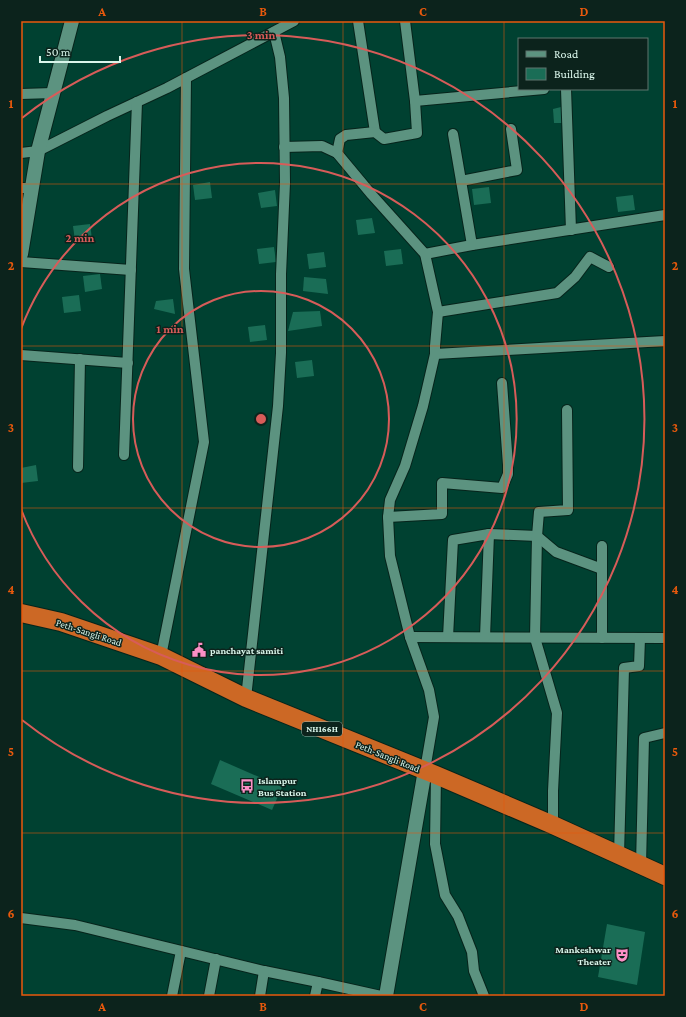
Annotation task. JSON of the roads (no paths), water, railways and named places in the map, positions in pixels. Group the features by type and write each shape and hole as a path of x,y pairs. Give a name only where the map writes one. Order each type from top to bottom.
{"highway":[{"name":"Peth-Sangli Road","path":"21,613 61,622 161,656 246,698 430,773 619,855"},
{"name":"NH166H","path":"619,855 665,876"}],"main road":[{"path":"21,254 27,188 72,21"},
{"path":"386,996 430,773"}],"street":[{"path":"21,153 38,151 186,78 294,21"},
{"path":"358,21 375,132 384,139 417,133 415,101 405,21"},
{"path":"246,698 278,406 281,353 281,274 285,183 283,91 280,57 274,32"},
{"path":"161,656 204,442 184,269 186,78"},
{"path":"415,101 533,90"},
{"path":"566,90 571,230"},
{"path":"21,94 53,93"},
{"path":"124,455 137,102"},
{"path":"461,181 517,170 511,129"},
{"path":"337,152 340,139 346,135 375,132"},
{"path":"453,134 472,245"},
{"path":"284,147 322,146 337,152 376,200 425,254 438,312 434,346 435,354 423,406 405,466 390,500 388,517 390,556 410,637 429,690 434,717 430,773 435,844 445,895 458,916 472,952 474,971 484,996"},
{"path":"425,254 472,245 665,215"},
{"path":"438,312 557,293 575,277 590,257 609,267"},
{"path":"21,262 131,270"},
{"path":"435,354 665,341"},
{"path":"21,355 128,363"},
{"path":"78,467 80,359"},
{"path":"388,517 442,514 442,483 502,488 508,474 502,384"},
{"path":"552,825 557,713 534,638 537,536 539,512 568,510 566,410"},
{"path":"485,637 489,534"},
{"path":"448,637 453,540 489,534 537,536 556,552 602,569"},
{"path":"602,546 602,638"},
{"path":"410,637 665,638"},
{"path":"619,855 624,668 639,666 640,638"},
{"path":"641,865 644,738 665,733"},
{"path":"21,918 75,925 264,971 381,996"},
{"path":"172,996 181,951"},
{"path":"209,996 216,959"},
{"path":"260,996 264,971"},
{"path":"315,996 318,982"}],"place":[{"name":"panchayat samiti","path":"199,650"},
{"name":"Islampur Bus Station","path":"247,786"},
{"name":"Mankeshwar Theater","path":"622,955"}]}
